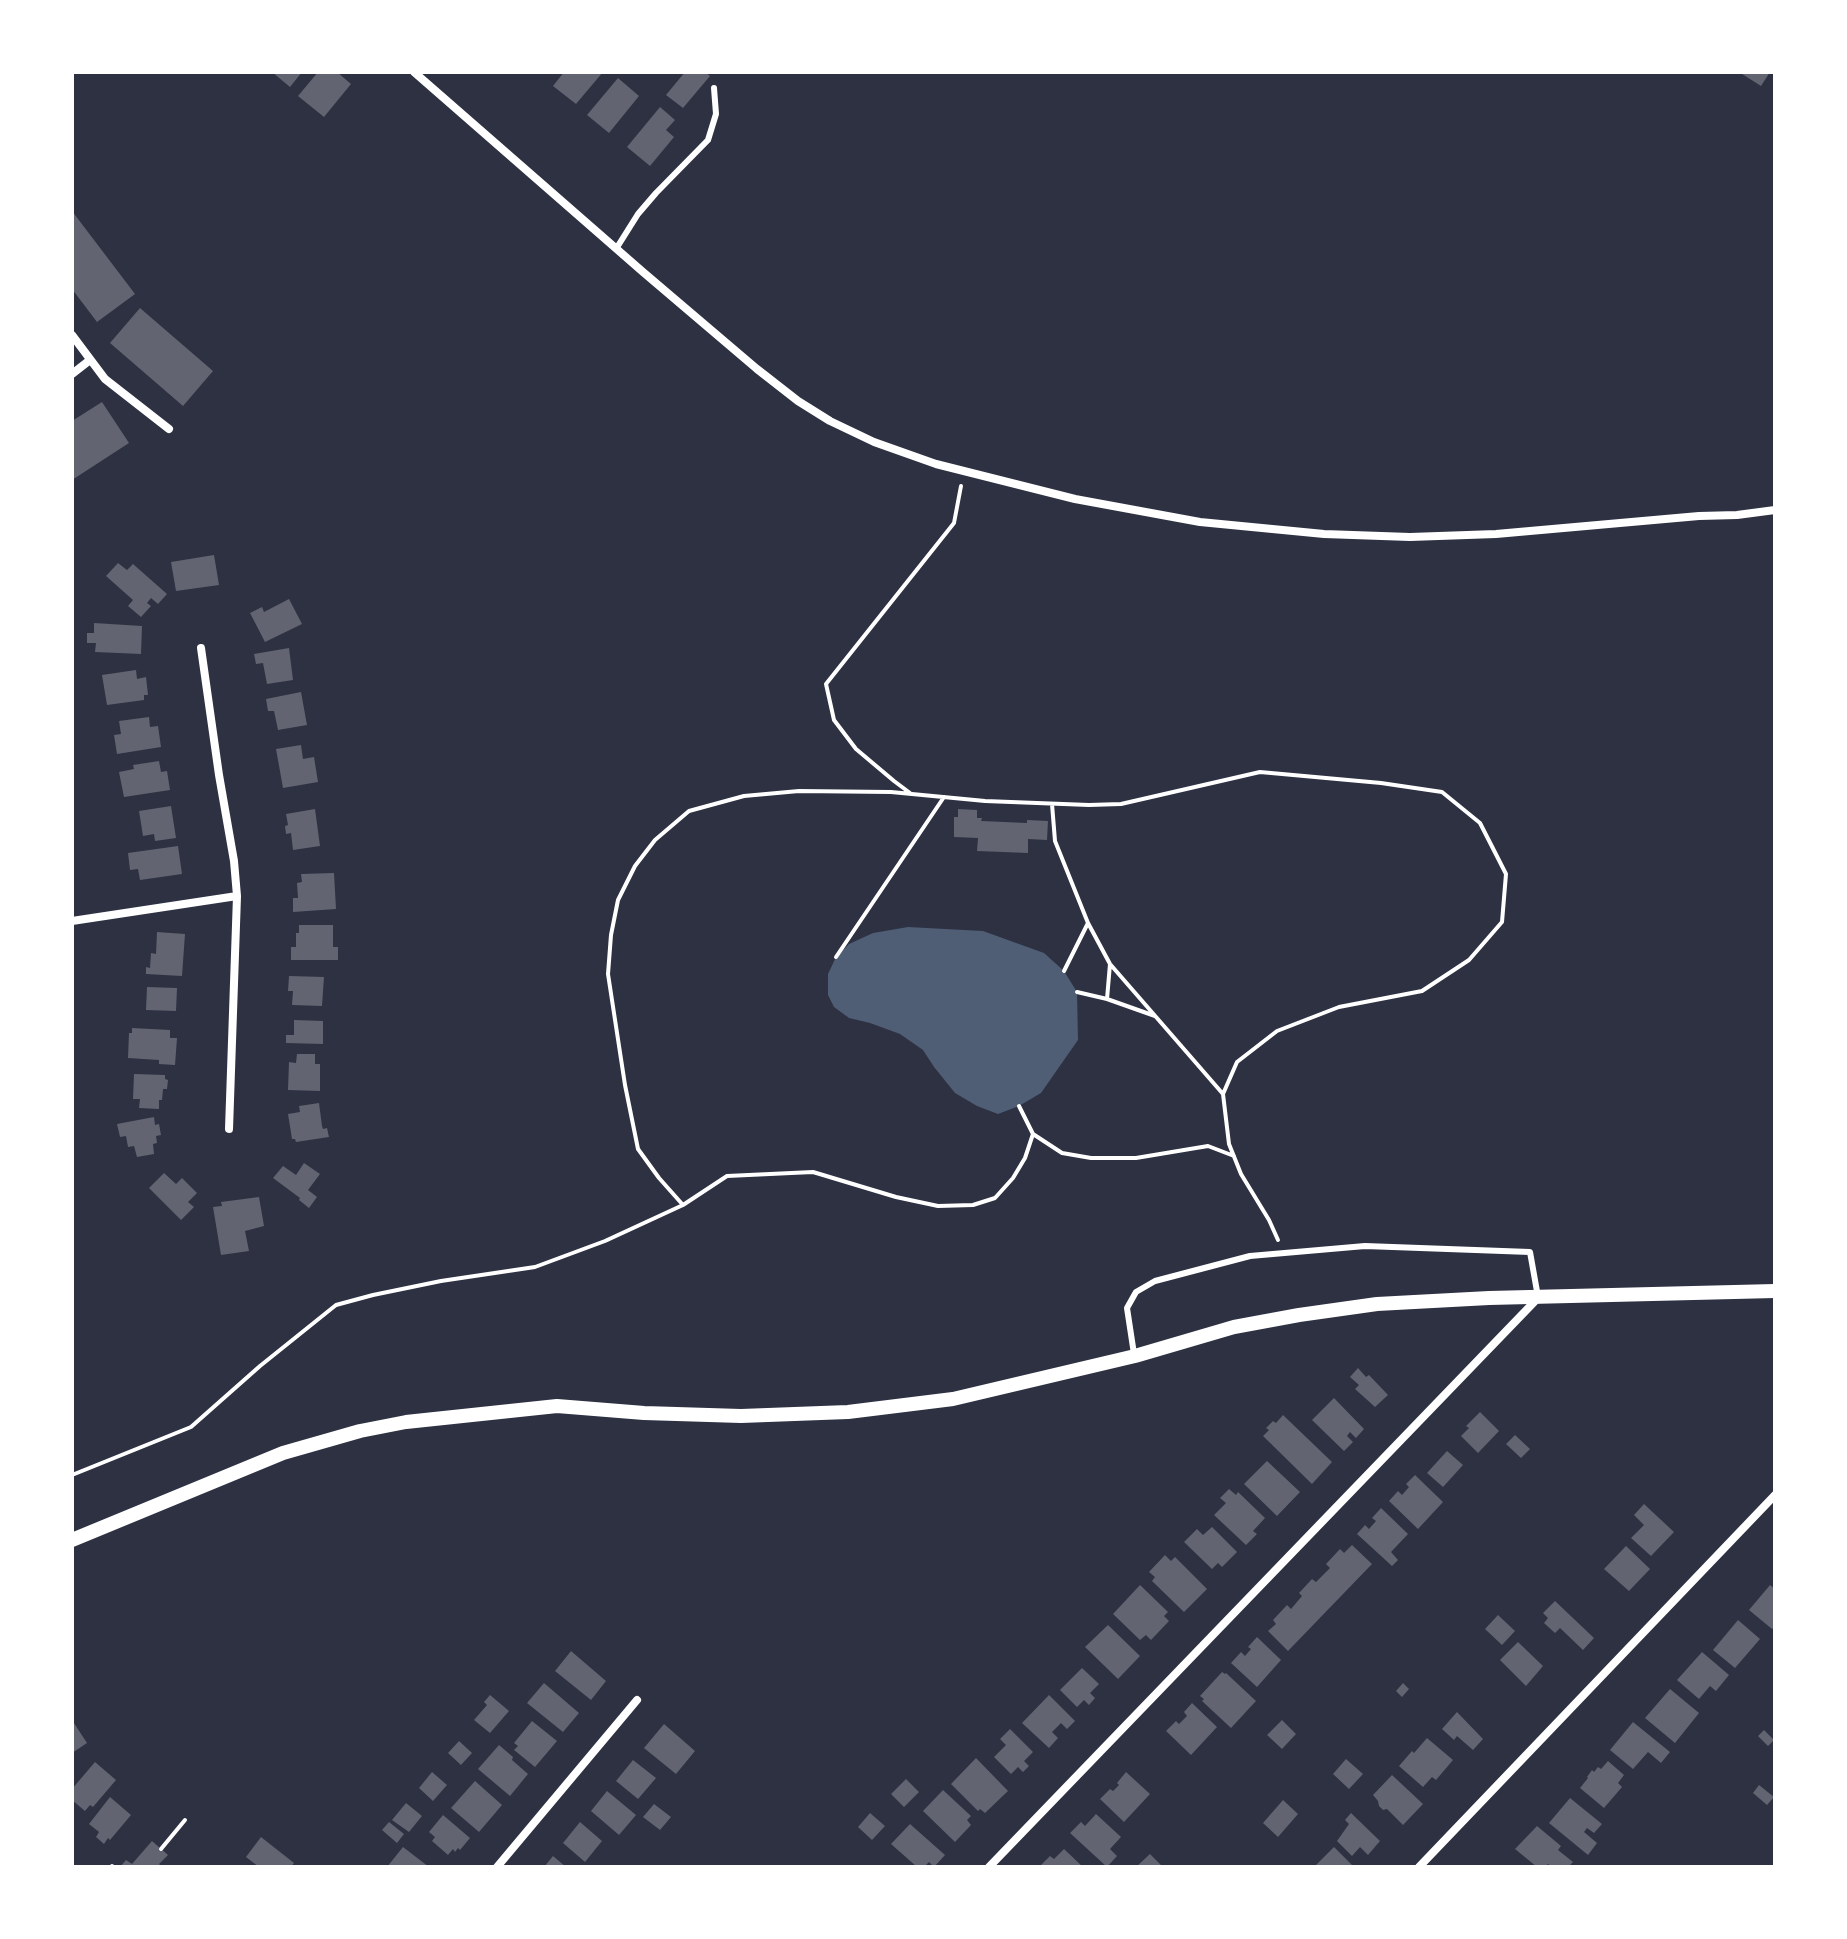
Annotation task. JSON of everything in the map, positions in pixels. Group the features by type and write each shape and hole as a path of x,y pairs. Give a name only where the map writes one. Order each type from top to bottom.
{"street":[{"path":"414,72 616,249 798,401 830,421 874,442 936,464 1075,499 1200,522 1324,534 1410,537 1496,534 1775,510"},
{"path":"72,335 105,379 169,429"},
{"path":"72,374 90,360"},
{"path":"201,648 237,896 229,1129"},
{"path":"72,921 237,896"},
{"path":"72,1540 283,1453 360,1431 406,1422 557,1406 741,1416 848,1412 953,1399 1135,1356 1234,1327 1377,1304 1775,1291"},
{"path":"989,1867 1538,1297"},
{"path":"1419,1867 1775,1495"},
{"path":"497,1867 637,1700"}],"lane":[{"path":"616,249 638,214 708,140 716,114 714,88"},
{"path":"1135,1356 1127,1308 1136,1292 1155,1281 1250,1256 1365,1246 1530,1252 1538,1297"}],"path":[{"path":"913,794 856,749 834,720 826,684 954,523 964,471"},
{"path":"683,1205 638,1149 608,974 618,900 635,866 655,840 689,811 744,796 799,791 891,792 1052,804 1121,804 1260,772 1442,792 1480,823 1506,874 1502,922 1469,960 1422,991 1339,1007 1277,1031 1237,1062 1223,1094 1229,1144 1241,1174 1269,1220 1284,1253"},
{"path":"836,957 944,797"},
{"path":"1052,804 1055,841 1088,923 1110,964 1223,1094"},
{"path":"1064,971 1088,923"},
{"path":"1107,999 1110,964"},
{"path":"1077,992 1155,1016"},
{"path":"1019,1106 1033,1134 1062,1153 1091,1158 1136,1158 1208,1146 1234,1156"},
{"path":"72,1475 191,1427 336,1305 441,1281 535,1267 605,1241 683,1205 727,1176 813,1172 938,1206 973,1205 995,1198 1013,1178 1025,1158 1033,1134"},
{"path":"161,1849 185,1820"}],"water":[{"path":"908,927 983,931 1044,953 1064,971 1077,992 1078,1040 1041,1093 998,1114 977,1106 955,1093 923,1050 900,1034 849,1018 834,1007 828,995 828,974 836,957 849,944 873,933"}],"building":[{"path":"272,72 302,72 290,87"},
{"path":"318,72 337,72 351,84 324,117 298,96"},
{"path":"564,72 603,72 576,104 553,86"},
{"path":"685,72 705,72 710,76 683,108 666,95"},
{"path":"1739,72 1770,72 1761,86"},
{"path":"618,78 639,96 609,133 587,115"},
{"path":"660,107 675,120 666,130 674,137 650,166 627,147"},
{"path":"72,211 135,294 97,322 72,289"},
{"path":"140,308 213,371 183,406 110,343"},
{"path":"102,402 129,443 72,480 72,421"},
{"path":"214,555 219,585 176,591 171,562"},
{"path":"118,563 127,570 133,564 167,594 158,604 151,598 147,603 151,606 141,617 128,606 133,600 106,576"},
{"path":"289,599 302,624 265,642 250,613 262,607 264,612"},
{"path":"94,623 142,626 141,654 95,652 96,643 87,643 87,633 94,633"},
{"path":"289,648 293,680 267,684 263,663 256,664 254,654"},
{"path":"136,670 137,679 146,677 148,695 144,695 144,700 107,705 102,675"},
{"path":"301,692 307,725 278,730 274,711 268,711 266,699"},
{"path":"149,717 150,727 158,726 161,747 117,754 114,735 121,734 119,721"},
{"path":"301,745 303,759 314,757 318,782 283,788 276,749"},
{"path":"159,761 161,772 167,771 170,790 124,797 119,772 134,769 133,765"},
{"path":"171,806 176,838 155,841 154,834 143,836 139,811"},
{"path":"315,809 320,846 293,850 291,833 286,834 286,814"},
{"path":"958,809 977,810 977,818 982,818 981,821 1048,821 1047,840 1028,839 1028,853 977,851 978,838 954,837 954,817 958,817"},
{"path":"178,846 182,874 140,880 138,869 130,870 128,853"},
{"path":"334,873 336,909 293,912 293,898 298,898 297,883 302,882 301,874"},
{"path":"299,925 333,925 333,947 338,947 338,960 291,960 291,947 296,947"},
{"path":"157,932 185,934 182,976 146,974 146,967 150,968 151,953 156,954"},
{"path":"289,976 324,977 322,1006 292,1005 293,991 288,991"},
{"path":"147,987 177,988 176,1011 146,1010"},
{"path":"294,1020 323,1021 323,1044 286,1043 286,1035 294,1035"},
{"path":"132,1028 170,1030 170,1038 177,1038 175,1065 159,1064 159,1060 128,1058"},
{"path":"297,1054 315,1054 315,1064 320,1064 320,1091 288,1090 289,1062 296,1063"},
{"path":"134,1074 165,1075 167,1089 163,1089 159,1109 139,1108 140,1099 133,1099"},
{"path":"319,1103 322,1126 323,1129 327,1128 329,1137 296,1142 292,1139 288,1114 300,1112 299,1106"},
{"path":"154,1117 161,1135 156,1136 157,1143 153,1144 154,1154 137,1157 134,1146 128,1147 126,1136 120,1137 117,1124"},
{"path":"304,1163 320,1174 308,1190 317,1197 309,1208 273,1178 283,1166 296,1175"},
{"path":"164,1173 176,1184 182,1178 197,1193 188,1202 194,1207 181,1220 149,1188"},
{"path":"259,1197 264,1226 245,1231 249,1251 221,1255 213,1207 222,1206 221,1202"},
{"path":"1358,1368 1388,1395 1375,1407 1355,1389 1359,1385 1350,1377"},
{"path":"1334,1398 1364,1429 1356,1438 1350,1432 1347,1436 1353,1442 1344,1451 1312,1420"},
{"path":"1480,1412 1499,1431 1478,1453 1461,1436"},
{"path":"1283,1415 1332,1462 1312,1484 1263,1436 1269,1430 1266,1428"},
{"path":"1515,1435 1530,1449 1521,1458 1506,1444"},
{"path":"1447,1451 1463,1465 1443,1487 1427,1473"},
{"path":"1267,1461 1300,1492 1277,1516 1244,1484"},
{"path":"1415,1475 1443,1502 1418,1529 1389,1501 1398,1491 1402,1495 1409,1487 1406,1484"},
{"path":"1229,1489 1236,1495 1238,1492 1265,1518 1253,1531 1257,1534 1246,1545 1214,1515 1226,1503 1220,1498"},
{"path":"1644,1504 1674,1532 1651,1556 1631,1538 1644,1525 1634,1515"},
{"path":"1381,1508 1408,1534 1391,1552 1398,1560 1392,1566 1357,1534 1365,1525 1369,1529 1376,1521 1372,1518"},
{"path":"1212,1527 1237,1552 1222,1567 1218,1563 1212,1569 1184,1542 1197,1529 1203,1535"},
{"path":"1352,1545 1372,1564 1288,1651 1268,1631 1276,1624 1273,1620 1287,1605 1291,1609 1302,1596 1299,1593 1312,1579 1316,1582 1330,1568 1326,1564 1340,1549 1344,1553"},
{"path":"1626,1546 1650,1569 1629,1591 1604,1569"},
{"path":"1165,1555 1171,1561 1175,1557 1207,1589 1184,1612 1152,1581 1155,1577 1149,1572"},
{"path":"1140,1585 1168,1612 1164,1616 1169,1621 1151,1640 1146,1635 1140,1640 1113,1614"},
{"path":"1770,1585 1775,1589 1775,1626 1772,1629 1749,1610"},
{"path":"1555,1601 1594,1638 1583,1650 1560,1628 1555,1633 1544,1623 1548,1618 1543,1613"},
{"path":"1498,1615 1515,1631 1502,1645 1485,1629"},
{"path":"1738,1620 1760,1639 1735,1668 1713,1650"},
{"path":"1108,1625 1140,1656 1118,1679 1085,1647"},
{"path":"1257,1637 1281,1660 1257,1687 1231,1663 1241,1652 1245,1656"},
{"path":"1518,1642 1543,1666 1526,1686 1500,1660"},
{"path":"571,1651 606,1681 591,1700 555,1671"},
{"path":"1702,1652 1729,1675 1716,1691 1710,1686 1699,1699 1677,1680"},
{"path":"1082,1668 1099,1684 1090,1693 1095,1698 1089,1705 1084,1700 1077,1707 1060,1690"},
{"path":"1222,1672 1256,1701 1231,1728 1200,1696"},
{"path":"544,1683 579,1713 563,1732 527,1703"},
{"path":"1403,1683 1409,1689 1402,1697 1396,1691"},
{"path":"1670,1689 1699,1713 1675,1743 1645,1718"},
{"path":"490,1695 509,1711 490,1733 474,1720 487,1705 484,1702"},
{"path":"1049,1695 1075,1721 1067,1729 1061,1723 1052,1732 1058,1738 1049,1748 1022,1723"},
{"path":"1192,1703 1217,1727 1191,1755 1166,1731 1187,1716 1184,1712"},
{"path":"1457,1712 1483,1739 1473,1750 1457,1736 1454,1740 1442,1729"},
{"path":"72,1720 87,1743 72,1753"},
{"path":"1282,1720 1296,1734 1282,1749 1267,1735"},
{"path":"532,1721 557,1741 535,1767 514,1750 518,1746 514,1743"},
{"path":"1633,1722 1670,1752 1661,1763 1648,1752 1633,1769 1610,1750"},
{"path":"664,1724 695,1751 676,1774 644,1748"},
{"path":"1010,1729 1033,1752 1024,1761 1029,1766 1023,1772 1018,1767 1011,1774 994,1757 1006,1745 1000,1739"},
{"path":"1764,1730 1774,1740 1768,1746 1758,1736"},
{"path":"1427,1738 1453,1760 1436,1780 1432,1777 1423,1787 1399,1766"},
{"path":"459,1741 472,1753 461,1765 448,1753"},
{"path":"499,1745 528,1774 510,1796 478,1769"},
{"path":"976,1758 1008,1791 985,1813 980,1809 978,1811 951,1784"},
{"path":"1346,1759 1363,1774 1349,1789 1333,1774"},
{"path":"633,1760 656,1778 638,1799 616,1781"},
{"path":"1608,1761 1624,1775 1618,1783 1622,1787 1604,1808 1580,1788 1592,1770 1601,1769"},
{"path":"95,1762 116,1780 93,1807 90,1805 85,1811 72,1800 72,1789"},
{"path":"432,1772 447,1785 433,1801 419,1788"},
{"path":"1126,1772 1150,1794 1124,1822 1100,1799 1119,1785 1117,1783"},
{"path":"1392,1775 1423,1804 1403,1825 1387,1809 1379,1806 1373,1795"},
{"path":"906,1779 919,1792 904,1807 891,1794"},
{"path":"475,1781 502,1805 479,1832 451,1808"},
{"path":"1759,1785 1774,1797 1767,1805 1753,1793"},
{"path":"943,1790 971,1816 967,1820 971,1825 955,1842 923,1811"},
{"path":"607,1791 636,1815 619,1835 591,1811"},
{"path":"110,1797 131,1815 104,1844 96,1837 99,1832 89,1824"},
{"path":"1570,1798 1602,1824 1594,1833 1587,1828 1584,1832 1597,1843 1588,1855 1549,1823"},
{"path":"1283,1800 1298,1814 1278,1837 1263,1823"},
{"path":"406,1803 422,1816 409,1832 392,1820"},
{"path":"654,1804 671,1817 660,1830 643,1817"},
{"path":"870,1813 885,1826 872,1840 858,1827"},
{"path":"1351,1813 1380,1841 1368,1855 1360,1847 1352,1856 1337,1841 1349,1824 1345,1820"},
{"path":"1096,1814 1121,1837 1110,1849 1117,1856 1107,1867 1070,1833 1081,1822 1085,1826"},
{"path":"443,1815 470,1838 460,1850 458,1848 455,1852 453,1849 448,1855 432,1841 435,1837 429,1832"},
{"path":"389,1822 404,1834 397,1843 382,1830"},
{"path":"580,1822 602,1841 585,1862 563,1843"},
{"path":"910,1824 945,1855 934,1867 929,1862 924,1867 917,1867 891,1844"},
{"path":"1537,1826 1561,1846 1558,1850 1573,1862 1568,1867 1548,1864 1537,1867 1515,1849"},
{"path":"261,1837 294,1863 291,1867 259,1867 246,1857"},
{"path":"152,1841 168,1855 159,1864 162,1867 120,1867 126,1860 132,1864"},
{"path":"403,1847 429,1867 387,1867"},
{"path":"1334,1847 1354,1867 1314,1867"},
{"path":"1064,1849 1083,1867 1039,1867 1050,1856 1054,1859"},
{"path":"1150,1854 1163,1867 1136,1867"},
{"path":"553,1856 566,1867 544,1867"}]}
